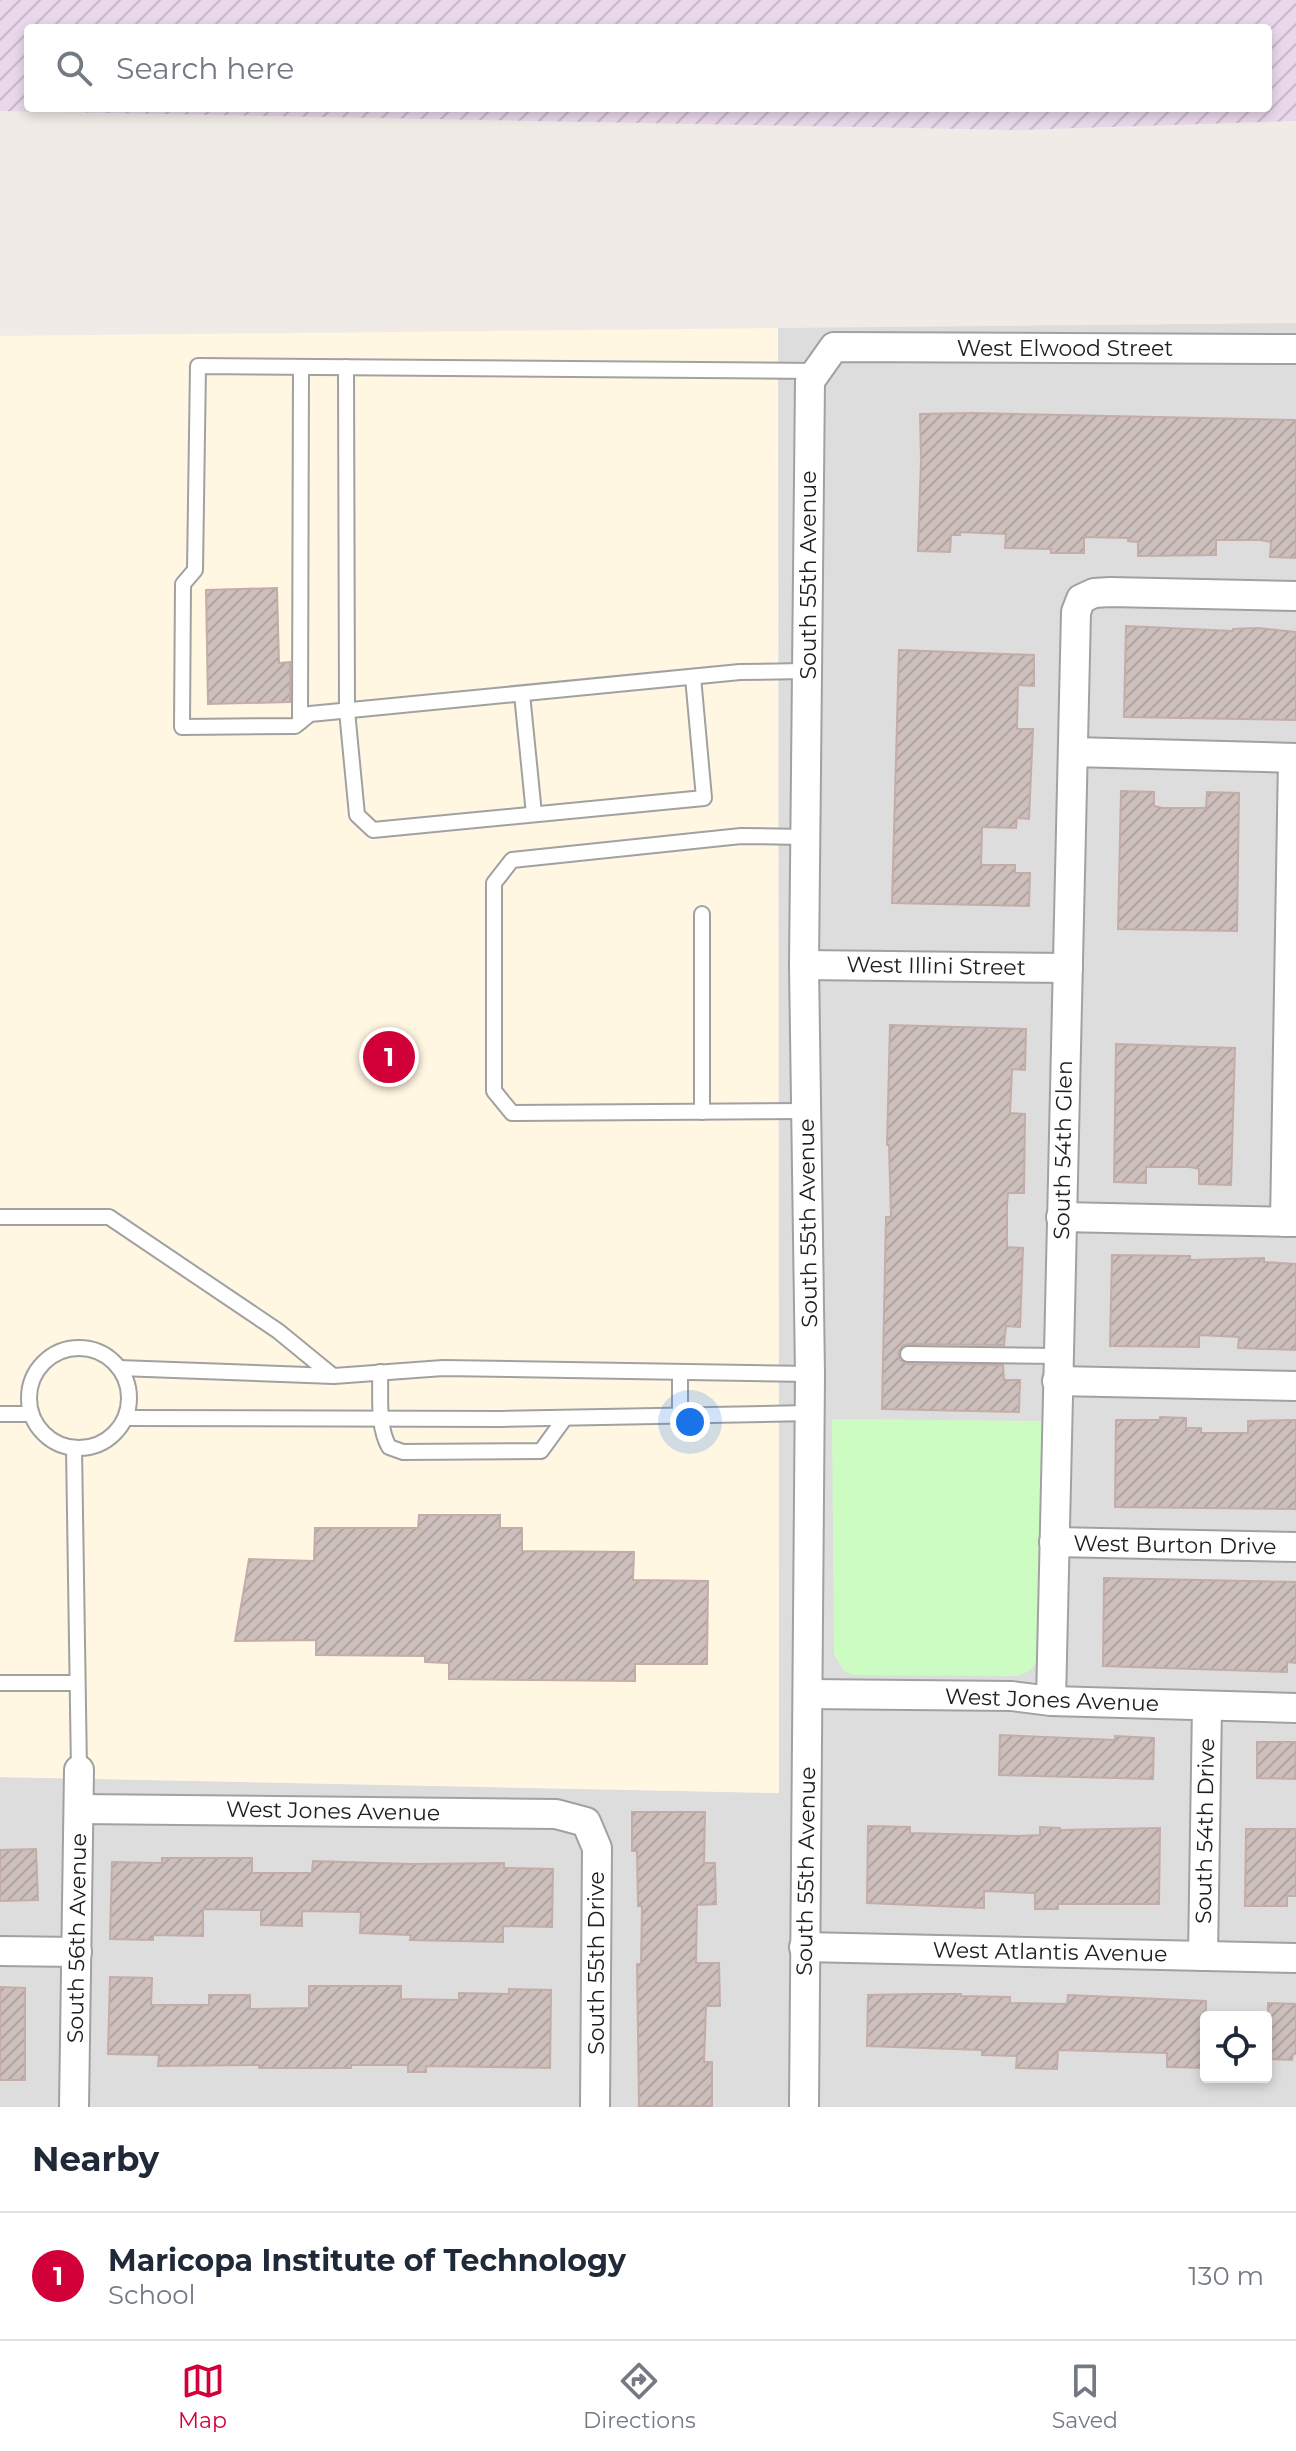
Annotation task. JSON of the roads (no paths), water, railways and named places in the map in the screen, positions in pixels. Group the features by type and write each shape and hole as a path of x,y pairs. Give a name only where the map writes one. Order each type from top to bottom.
{"street":[{"name":"West Elwood Street","path":"834,347 1296,349"},
{"name":"South 55th Avenue","path":"804,2107 810,1374 804,965 810,381 834,347"},
{"name":"South 54th Glen","path":"1051,1701 1076,612 1081,599 1094,593 1296,596"},
{"path":"1061,1217 1290,1222 1295,758 1073,752"},
{"name":"West Illini Street","path":"804,965 1068,968"},
{"path":"1058,1369 1296,1386"},
{"name":"West Burton Drive","path":"1054,1542 1296,1547"},
{"name":"West Jones Avenue","path":"808,1694 1012,1696 1051,1701 1296,1708"},
{"name":"South 54th Drive","path":"1203,1956 1207,1706"},
{"name":"South 56th Avenue","path":"74,2107 79,1770"},
{"name":"West Jones Avenue","path":"79,1809 556,1814 586,1822"},
{"name":"South 55th Drive","path":"586,1822 597,1848 595,2107"},
{"name":"West Atlantis Avenue","path":"804,1947 1296,1958"},
{"path":"0,1951 77,1952"}],"lane":[{"path":"807,671 740,672 310,714 295,726 182,727 183,584 195,570 198,366 817,371"},
{"path":"346,367 347,711 357,815 373,830 704,798 693,677"},
{"path":"300,722 301,368"},
{"path":"522,694 534,814"},
{"path":"806,837 741,836 512,860 494,883 494,1091 512,1113 807,1111"},
{"path":"702,914 702,1112"},
{"path":"0,1217 109,1217 278,1331 334,1376"},
{"path":"78,1347 108,1357 119,1368 128,1383 130,1401 126,1418 116,1433 102,1443 74,1448 52,1441 39,1429 30,1414 30,1383 37,1368 49,1357 78,1347"},
{"path":"908,1354 1058,1369"},
{"path":"119,1368 334,1376 443,1368 810,1374"},
{"path":"380,1372 381,1417 385,1438 389,1447 403,1452 541,1451 565,1418"},
{"path":"680,1373 680,1415"},
{"path":"126,1418 565,1418 810,1413"},
{"path":"0,1414 30,1414"},
{"path":"74,1448 79,1770"},
{"path":"0,1683 77,1683"}],"place":[{"name":"Maricopa Institute of Technology","path":"389,1057"}]}
